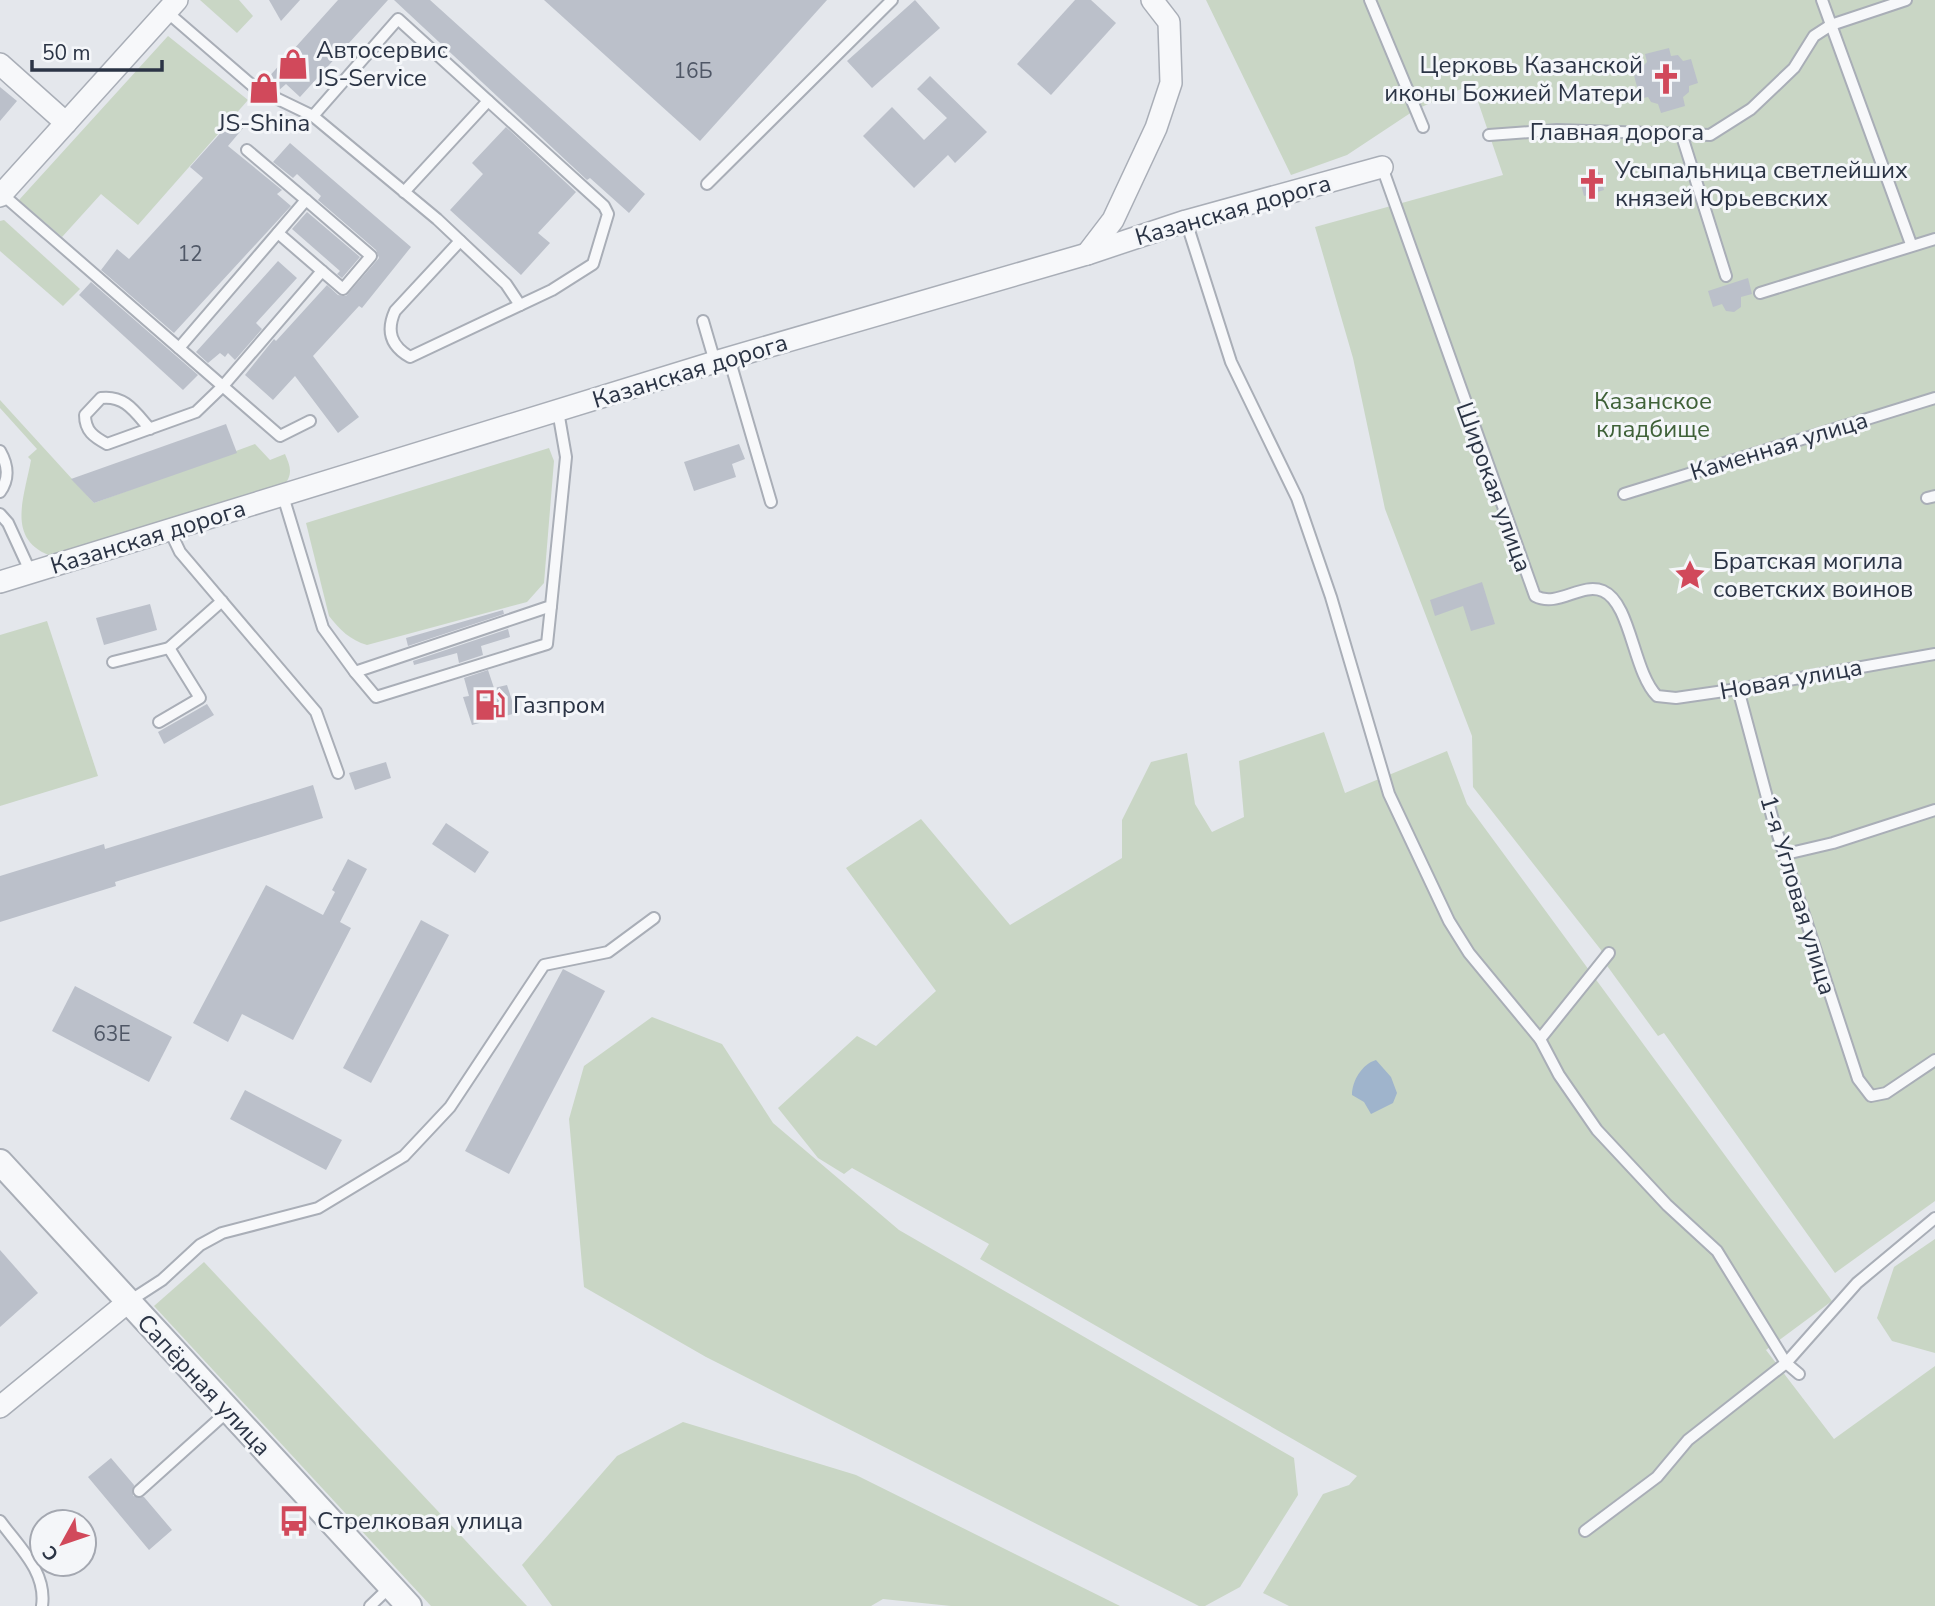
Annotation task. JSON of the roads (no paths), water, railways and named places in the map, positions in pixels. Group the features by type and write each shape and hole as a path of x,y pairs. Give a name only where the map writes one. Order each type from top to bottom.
{"street":[{"path":"1087,254 1113,220 1156,128 1171,83 1169,22 1152,0"},
{"path":"1,195 172,6"},
{"path":"0,64 66,122"},
{"name":"Казанская дорога","path":"0,582 722,360 1087,254 1186,221 1382,167"},
{"name":"Сапёрная улица","path":"0,1162 409,1606"},
{"path":"0,1407 128,1302"}],"lane":[{"path":"707,184 892,0"},
{"path":"1370,0 1423,127"},
{"path":"1822,0 1911,244"},
{"name":"Главная дорога","path":"1489,135 1557,130 1710,135 1744,115 1794,68 1814,36 1831,24 1906,0"},
{"path":"172,6 255,88 313,116 404,192 506,284 520,305"},
{"path":"313,116 398,19 604,206 608,214 593,264 552,290 411,357 398,351 390,337 389,324 395,311 460,241"},
{"path":"404,192 488,101"},
{"path":"1681,133 1726,276"},
{"path":"247,150 371,256 343,289 278,233"},
{"name":"Широкая улица","path":"1382,167 1530,588 1542,600 1591,590 1602,590 1611,596 1620,608 1643,678 1650,689"},
{"path":"1,195 280,436 310,421"},
{"path":"179,348 306,200"},
{"path":"1186,221 1231,362 1297,498 1331,597 1389,794 1449,921 1469,953 1540,1039 1559,1074 1597,1130 1667,1205 1717,1251 1786,1363 1800,1374"},
{"path":"1760,293 1911,244 1935,240"},
{"path":"150,429 129,405 114,396 101,398 85,415 85,425 94,437 107,444 150,429 196,412 223,386 322,271"},
{"path":"703,321 722,360 771,502"},
{"name":"Каменная улица","path":"1624,494 1935,398"},
{"path":"283,496 323,628 376,697 547,644 566,457 558,411"},
{"path":"0,451 7,467 7,476 0,492"},
{"path":"0,513 8,523 31,573"},
{"path":"170,531 180,552 316,712 338,774"},
{"path":"113,662 169,648 222,601"},
{"path":"355,672 551,606"},
{"path":"159,722 200,698 169,648"},
{"name":"Новая улица","path":"1650,689 1657,696 1676,698 1935,654"},
{"name":"1-я Угловая улица","path":"1738,689 1773,820 1786,854 1839,1030 1858,1079 1871,1096 1886,1093 1935,1060"},
{"path":"1786,854 1833,843 1935,810"},
{"path":"128,1302 162,1280 200,1245 222,1233 318,1208 404,1156 450,1107 544,965 608,952 654,918"},
{"path":"1540,1039 1609,953"},
{"path":"1585,1531 1657,1477 1688,1440 1786,1363 1857,1283 1935,1218"},
{"path":"139,1491 228,1411"},
{"path":"0,1521 37,1572 44,1590 42,1606"},
{"path":"370,1606 391,1586"}],"water":[{"path":"1376,1060 1391,1077 1397,1093 1393,1103 1371,1114 1364,1102 1352,1095 1352,1090 1362,1069"}],"place":[{"name":"Автосервис JS-Service","path":"293,64"},
{"name":"Церковь Казанской иконы Божией Матери","path":"1666,79"},
{"name":"JS-Shina","path":"264,88"},
{"name":"Усыпальница светлейших князей Юрьевских","path":"1592,184"},
{"name":"Братская могила советских воинов","path":"1690,575"},
{"name":"Газпром","path":"490,705"},
{"name":"Стрелковая улица","path":"294,1521"}],"park label":[{"name":"Казанское кладбище","path":"1653,415"}]}
